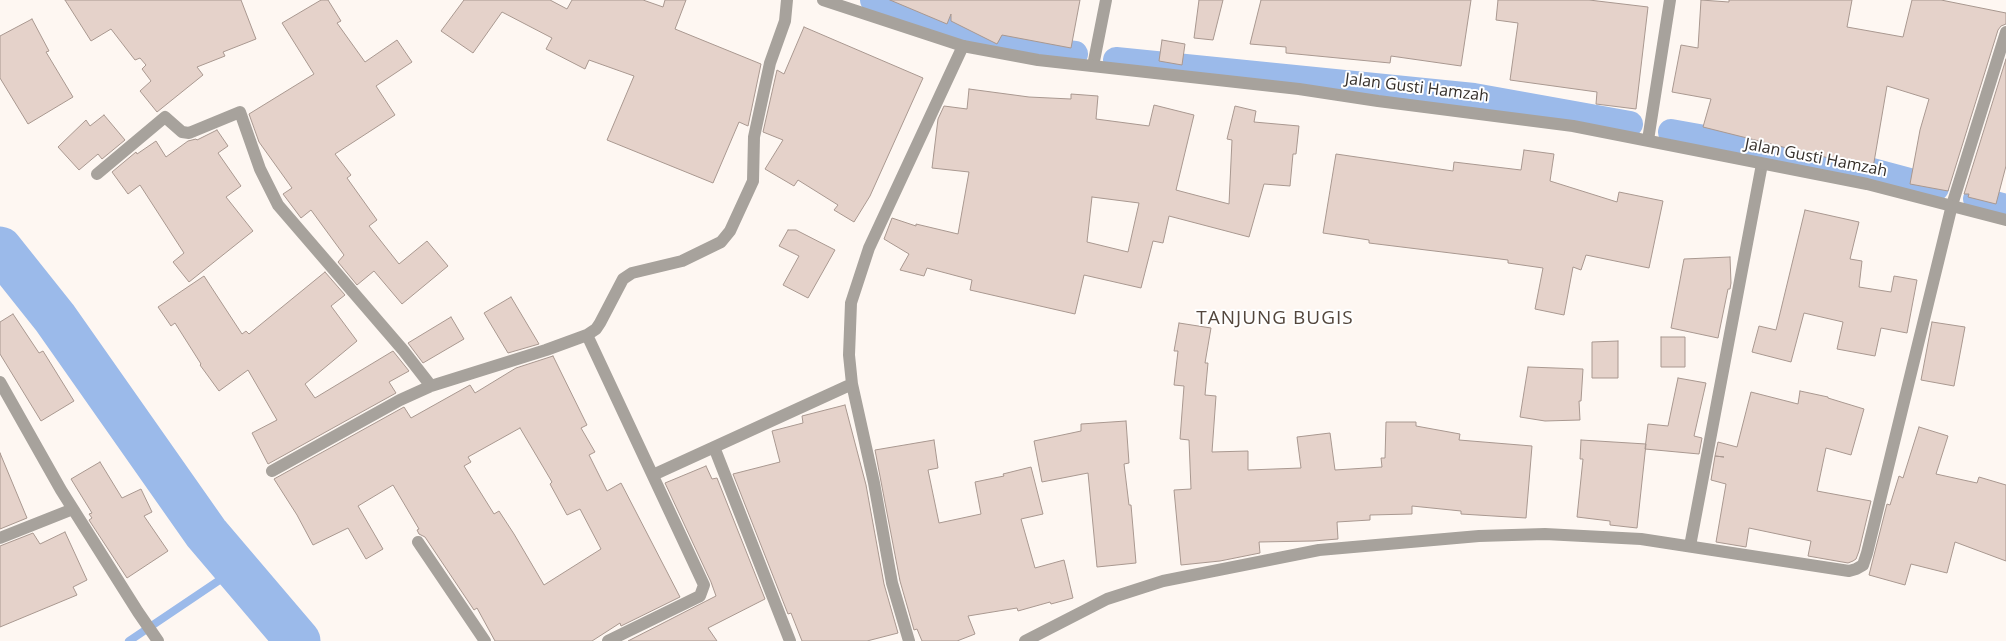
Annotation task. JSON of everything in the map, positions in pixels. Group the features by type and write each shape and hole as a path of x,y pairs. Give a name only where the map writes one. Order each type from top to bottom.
{"street":[{"path":"272,471 400,400 431,386 546,350 587,335 596,329 600,323 623,279 632,273 682,261 721,242 730,231 753,181 754,137 770,63 785,21 787,0"},
{"name":"Jalan Gusti Hamzah","path":"823,0 963,46 1038,60 1299,89 1573,126 1867,184 2006,220"},
{"path":"1093,66 1106,0"},
{"path":"1648,140 1670,0"},
{"path":"1025,641 1107,599 1163,581 1319,550 1479,536 1545,534 1641,539 1849,571 1856,570 1863,565 1952,205 2006,32"},
{"path":"909,641 892,582 874,483 852,384 849,355 851,303 869,248 963,46"},
{"path":"96,174 165,117 182,132 189,133 240,112 260,169 278,205 403,350 431,386"},
{"path":"1690,546 1762,164"},
{"path":"587,335 704,585 700,596 608,641"},
{"path":"0,382 73,509 158,641"},
{"path":"653,474 852,384"},
{"path":"714,448 790,641"},
{"path":"0,538 73,509"},
{"path":"418,542 485,641"}],"building":[{"path":"65,0 241,0 256,39 223,52 225,56 197,67 203,75 157,112 140,91 151,81 142,69 146,65 140,58 135,60 111,29 91,41"},
{"path":"321,0 328,0 341,21 337,23 365,62 397,40 412,62 376,86 395,115 335,154 351,175 347,178 377,220 369,226 399,264 427,241 448,266 402,304 374,271 357,285 338,262 344,255 311,210 301,218 283,194 292,188 259,142 249,114 314,74 282,23"},
{"path":"464,0 550,0 567,9 572,0 643,0 663,7 665,0 686,0 675,29 761,64 748,126 739,122 713,183 607,140 634,76 589,60 585,69 546,49 552,38 502,12 473,53 441,31"},
{"path":"890,0 1080,0 1071,48 1002,35 997,44 951,21 951,14 947,24"},
{"path":"1199,0 1223,0 1213,40 1194,38"},
{"path":"1261,0 1471,0 1461,66 1391,56 1390,63 1286,53 1286,47 1250,44"},
{"path":"1498,0 1589,0 1648,7 1636,109 1596,104 1597,92 1510,80 1518,23 1496,20"},
{"path":"1701,0 1729,2 1729,0 1852,0 1847,27 1903,37 1912,0 1941,0 2006,13 2006,24 1998,30 1948,191 1910,184 1920,130 1929,99 1887,86 1873,168 1816,155 1815,161 1790,157 1791,149 1703,127 1711,99 1672,92 1681,45 1698,48"},
{"path":"32,19 49,51 46,52 73,97 28,124 0,78 0,36"},
{"path":"804,27 923,78 870,196 854,222 834,210 838,205 798,180 794,186 765,169 783,140 763,132 777,70 784,74"},
{"path":"1162,40 1185,44 1182,65 1159,61"},
{"path":"2006,59 2006,166 1996,204 1968,197 1969,194 1964,194"},
{"path":"969,89 1029,97 1071,99 1071,94 1098,96 1096,119 1149,126 1154,105 1194,115 1176,190 1229,204 1232,140 1227,139 1235,106 1256,111 1254,122 1299,126 1296,154 1293,154 1290,186 1264,184 1249,237 1169,216 1163,243 1153,241 1141,288 1084,275 1075,314 970,290 972,280 927,268 924,276 900,270 909,254 884,239 892,218 916,226 916,224 958,234 969,172 932,168 938,119 944,106 967,109","holes":["1092,197 1139,203 1128,252 1087,242"]},
{"path":"104,115 125,140 102,159 98,154 79,170 58,147 86,120 90,126"},
{"path":"217,130 228,146 218,153 241,186 226,197 253,231 189,282 173,262 184,253 140,185 128,194 112,172 136,152 137,154 156,141 166,157 188,141 197,140"},
{"path":"1524,150 1554,154 1550,181 1617,202 1619,192 1663,201 1649,268 1586,255 1581,270 1573,267 1564,315 1535,309 1543,268 1508,263 1508,260 1369,243 1369,240 1323,233 1336,154 1453,171 1454,162 1521,170"},
{"path":"1805,210 1859,222 1850,259 1862,261 1859,287 1891,292 1894,276 1917,280 1907,333 1881,328 1875,356 1837,349 1843,322 1804,313 1791,362 1752,352 1759,326 1776,330"},
{"path":"788,230 796,230 835,250 808,298 783,285 799,256 779,246"},
{"path":"1730,257 1731,283 1730,289 1728,289 1718,338 1671,328 1684,259"},
{"path":"325,272 345,295 331,306 357,341 305,384 315,398 393,351 409,371 389,382 396,393 268,464 252,433 277,420 248,370 219,391 200,365 175,323 171,326 158,307 204,276 242,334 246,331 249,334"},
{"path":"511,297 539,344 508,353 484,313"},
{"path":"13,314 39,353 43,351 74,401 41,421 0,354 0,322"},
{"path":"451,317 464,339 423,363 408,343"},
{"path":"1932,322 1965,327 1954,386 1921,380"},
{"path":"1179,323 1211,328 1205,363 1208,363 1205,395 1216,396 1212,452 1248,451 1248,470 1301,468 1297,437 1330,433 1335,470 1382,467 1381,458 1385,458 1386,422 1416,422 1416,426 1460,434 1459,440 1532,446 1526,518 1461,514 1461,511 1412,506 1412,514 1370,515 1370,520 1337,522 1338,539 1259,542 1260,553 1220,561 1181,565 1174,490 1191,489 1189,440 1180,439 1184,386 1174,385 1178,351 1174,351"},
{"path":"1661,337 1685,337 1685,367 1661,367"},
{"path":"1618,341 1618,378 1592,378 1592,342"},
{"path":"553,356 587,425 581,428 595,452 589,455 607,491 621,483 680,597 621,626 620,623 592,641 495,641 477,608 474,610 425,537 419,534 417,530 419,529 393,485 358,506 383,549 366,559 348,528 313,545 274,479 404,407 411,418 470,385 475,393 516,368","holes":["520,428 552,482 550,484 567,515 580,509 601,549 544,585 499,511 494,514 464,466 471,462 468,457"]},
{"path":"1528,367 1583,369 1581,401 1579,401 1580,420 1545,421 1520,417"},
{"path":"1678,378 1706,383 1694,436 1702,438 1699,454 1645,449 1648,424 1668,426"},
{"path":"1800,391 1828,397 1864,409 1851,455 1826,448 1817,491 1871,501 1856,559 1848,563 1808,556 1811,541 1749,528 1746,547 1716,542 1726,484 1711,480 1718,442 1737,447 1751,392 1798,404"},
{"path":"845,405 866,485 884,584 898,633 867,641 802,641 791,613 788,614 733,474 780,462 772,431 803,423 802,416"},
{"path":"1126,421 1129,463 1124,464 1129,505 1131,505 1136,563 1097,567 1088,473 1042,482 1034,441 1081,431 1081,424"},
{"path":"1919,427 1948,436 1936,474 1977,483 1979,477 2006,485 2006,561 1955,542 1947,573 1911,564 1905,585 1869,575 1887,504 1890,505 1899,476 1903,478"},
{"path":"934,440 938,468 928,470 939,523 981,514 975,482 1004,476 1003,474 1031,467 1043,514 1021,519 1035,568 1064,560 1073,598 1018,611 1017,608 968,616 975,634 957,641 922,641 917,629 914,630 900,581 875,450"},
{"path":"1581,440 1646,444 1637,528 1610,525 1610,521 1577,517 1583,459 1580,459"},
{"path":"0,453 27,518 0,529"},
{"path":"100,462 122,498 141,489 152,512 144,516 168,551 127,578 89,520 92,518 89,514 92,513 71,479"},
{"path":"706,466 712,479 717,478 765,599 708,628 717,641 628,641 716,596 665,483"},
{"path":"65,532 87,580 73,587 77,595 0,627 0,546 33,533 40,544"}],"waterway":[{"path":"873,0 1014,46 1075,54"},
{"path":"1116,60 1474,96 1630,124"},
{"path":"1671,132 1839,162 1936,188"},
{"path":"1976,199 2006,207"},
{"path":"0,249 55,318 206,533 298,641"},
{"path":"129,641 236,569"}],"district":[{"name":"TANJUNG BUGIS","path":"1275,319"}]}
